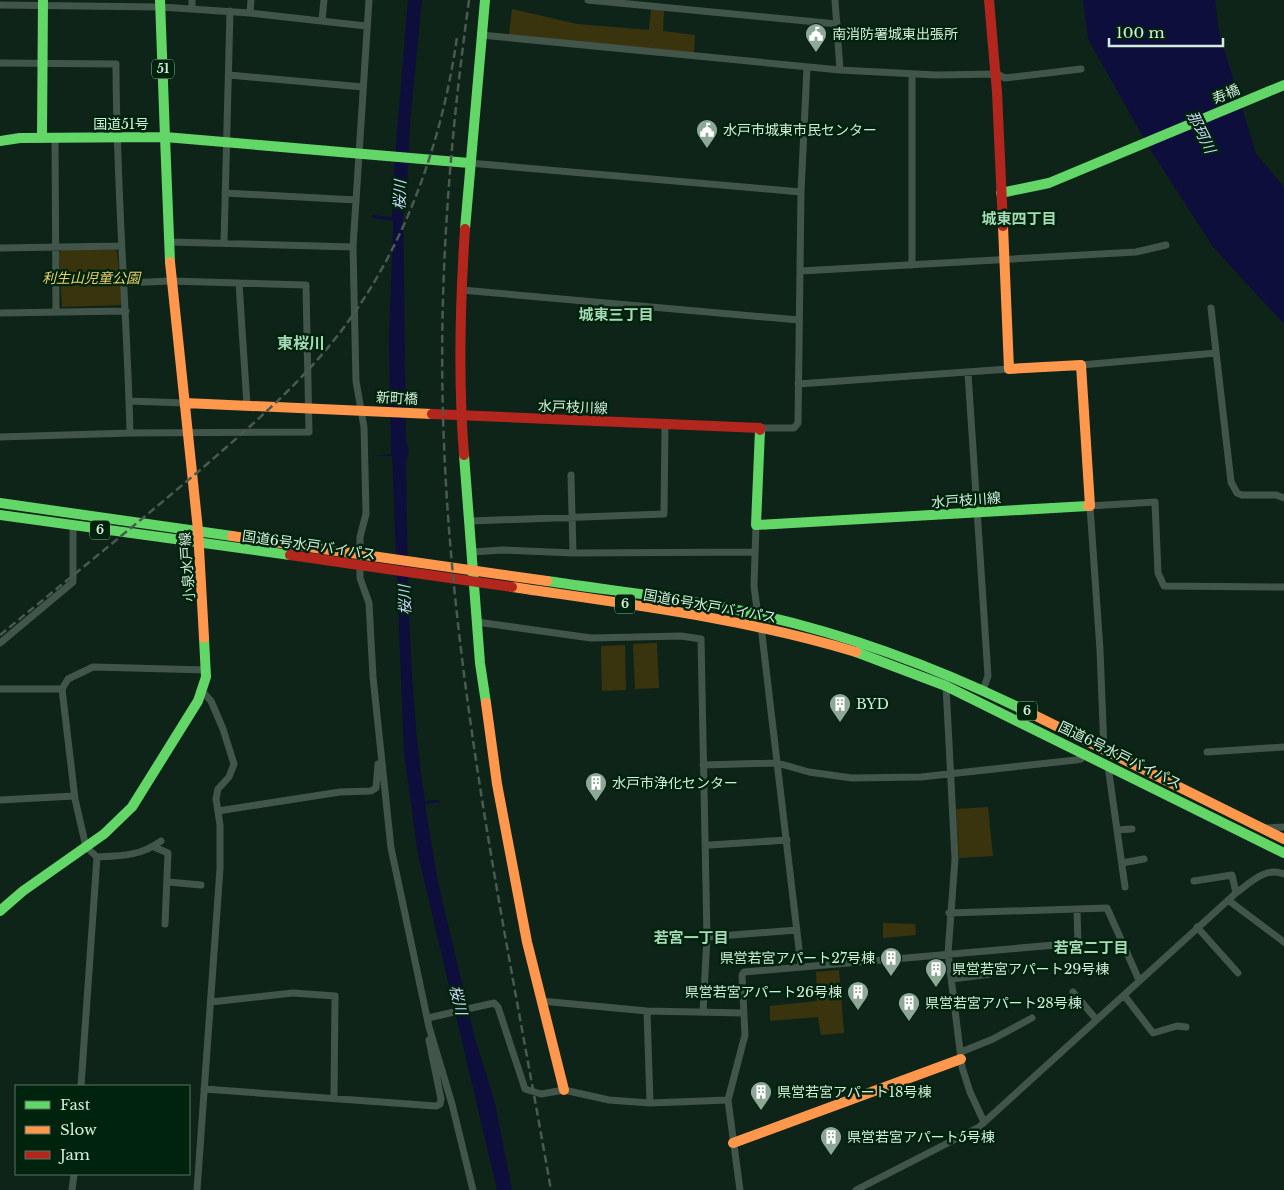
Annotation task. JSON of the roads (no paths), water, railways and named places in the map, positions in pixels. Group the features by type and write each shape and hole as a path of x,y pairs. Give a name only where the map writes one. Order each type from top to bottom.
{"main road":[{"path":"485,0 469,163 461,290 462,416 477,622 497,784 527,942 564,1090"},
{"path":"989,0 997,74 1002,260 1009,369 1081,365 1090,506"},
{"path":"42,137 43,3"},
{"name":"国道51号","path":"0,141 42,137 165,137 161,4"},
{"name":"寿橋","path":"1001,193 1049,183 1284,84"},
{"path":"165,137 360,152 469,163"},
{"name":"小泉水戸線","path":"0,911 23,891 86,847 118,821 139,798 203,692 207,670 199,544 185,403 170,281 165,137"},
{"path":"185,403 365,410"},
{"name":"新町橋","path":"365,410 425,414"},
{"name":"水戸枝川線","path":"425,414 760,428"},
{"path":"756,525 760,428"},
{"name":"国道6号水戸バイパス","path":"0,503 198,530 349,559"},
{"name":"水戸枝川線","path":"756,525 1090,506"},
{"name":"国道6号水戸バイパス","path":"0,516 199,544 349,559 757,613 867,644 983,690 1284,839"},
{"name":"国道6号水戸バイパス","path":"486,578 705,616 812,639 856,653 946,686 1284,852"},
{"path":"733,1142 961,1055"}],"street":[{"path":"192,0 192,9"},
{"path":"250,0 250,13"},
{"path":"322,20 324,0"},
{"path":"204,1089 436,1106 440,1104 430,1052 430,1018 391,848 380,756 369,603 360,578 360,537 366,514 365,410 356,380 353,247 369,0"},
{"path":"588,0 837,24"},
{"path":"835,0 840,70"},
{"path":"0,6 43,3 161,4 192,9 322,20 366,26"},
{"path":"224,242 230,12"},
{"path":"481,35 840,70 912,74 997,74 1005,78 1081,69"},
{"path":"0,63 116,64 116,138 126,311 130,433"},
{"path":"760,428 794,428 798,423 801,192 807,67"},
{"path":"912,74 912,265"},
{"path":"229,76 363,87"},
{"path":"54,137 56,311"},
{"path":"469,163 801,192"},
{"path":"225,193 356,200"},
{"path":"170,242 353,247"},
{"path":"801,271 1136,252 1166,245"},
{"path":"0,248 121,246"},
{"path":"0,437 130,433 309,432 306,285 170,281 124,283"},
{"path":"239,283 247,405"},
{"path":"461,290 799,320"},
{"path":"1211,308 1231,482 1238,493 1242,495 1276,494 1284,498"},
{"path":"0,313 126,311"},
{"path":"1081,365 1216,354"},
{"path":"798,384 1009,369"},
{"path":"968,373 988,676 983,690"},
{"path":"129,401 185,403"},
{"path":"471,521 572,519 664,514 665,425"},
{"path":"571,475 573,553"},
{"path":"1125,887 1117,830 1104,763 1100,650 1090,506 1156,502 1158,573 1164,586 1284,587"},
{"path":"756,525 754,586 757,613 762,628 801,966"},
{"path":"0,643 74,582 74,526"},
{"path":"473,552 502,550 573,553 754,552"},
{"path":"477,622 591,638 682,636 701,639 707,937 703,1012"},
{"path":"161,841 154,847 136,854 97,857 86,847 74,796 62,689 68,679 92,667 207,670"},
{"path":"946,686 949,774 955,859 949,913 948,953 961,1055 970,1092 984,1122"},
{"path":"0,689 62,689"},
{"path":"196,1190 220,869 216,799 218,788 229,777 234,764 223,729 211,701 203,692"},
{"path":"1207,752 1284,747"},
{"path":"703,765 777,763 818,774 852,778 949,774 1076,760 1081,759 1085,753"},
{"path":"218,811 340,792 371,791 376,788 380,756"},
{"path":"0,800 74,796"},
{"path":"1264,829 1284,827"},
{"path":"1117,830 1132,829"},
{"path":"710,845 787,840"},
{"path":"154,847 168,853 165,924"},
{"path":"81,1085 97,857"},
{"path":"1122,862 1144,859"},
{"path":"856,1190 972,1132 1236,893 1268,872 1277,871 1284,874"},
{"path":"1194,881 1232,874 1236,893"},
{"path":"168,882 201,885"},
{"path":"1228,900 1284,942"},
{"path":"949,913 1107,908 1139,980"},
{"path":"740,1190 728,1100 746,1035 742,975 744,972 1078,942 1077,910"},
{"path":"1197,927 1238,973"},
{"path":"707,937 797,930"},
{"path":"952,979 1006,972"},
{"path":"1074,992 1096,1019"},
{"path":"211,1002 293,993 335,996 334,1098"},
{"path":"1124,995 1152,1034 1177,1026 1186,1027"},
{"path":"541,1001 647,1011 744,1013"},
{"path":"430,1018 494,1003 498,1006 525,1089 541,1094 564,1090 609,1100 650,1103 728,1100"},
{"path":"647,1011 650,1103"},
{"path":"961,1055 1032,1018"},
{"path":"429,1027 452,1104 473,1190"},
{"path":"72,1190 74,1175"}],"water":[{"name":"桜川","path":"408,0 422,0 410,123 407,186 403,197 406,443 409,450 406,463 408,590 415,717 425,801 439,800 440,802 425,804 438,882 474,1035 495,1103 512,1190 497,1190 418,854 404,753 392,456 373,456 391,454 389,335 393,221 372,218 372,215 392,217 394,169"},
{"name":"那珂川","path":"1083,0 1215,0 1219,32 1256,154 1284,187 1284,324 1213,247 1150,149 1088,39"}],"railway":[{"path":"469,0 451,155 444,259 442,363 448,513 456,610 468,707 499,901 551,1190"},
{"path":"0,635 149,513 239,436 298,381 334,341 371,287 390,254 406,220 433,148 443,111 457,37"}],"place":[{"name":"南消防署城東出張所","path":"816,53"},
{"name":"水戸市城東市民センター","path":"707,149"},
{"name":"BYD","path":"840,723"},
{"name":"水戸市浄化センター","path":"596,802"},
{"name":"県営若宮アパート27号棟","path":"891,977"},
{"name":"県営若宮アパート29号棟","path":"936,988"},
{"name":"県営若宮アパート26号棟","path":"858,1011"},
{"name":"県営若宮アパート28号棟","path":"909,1022"},
{"name":"県営若宮アパート18号棟","path":"761,1111"},
{"name":"県営若宮アパート5号棟","path":"831,1156"}],"district":[{"name":"城東四丁目","path":"1019,219"},
{"name":"城東三丁目","path":"616,315"},
{"name":"東桜川","path":"301,343"},
{"name":"若宮一丁目","path":"691,938"},
{"name":"若宮二丁目","path":"1091,948"}],"park label":[{"name":"利生山児童公園","path":"91,278"}]}
